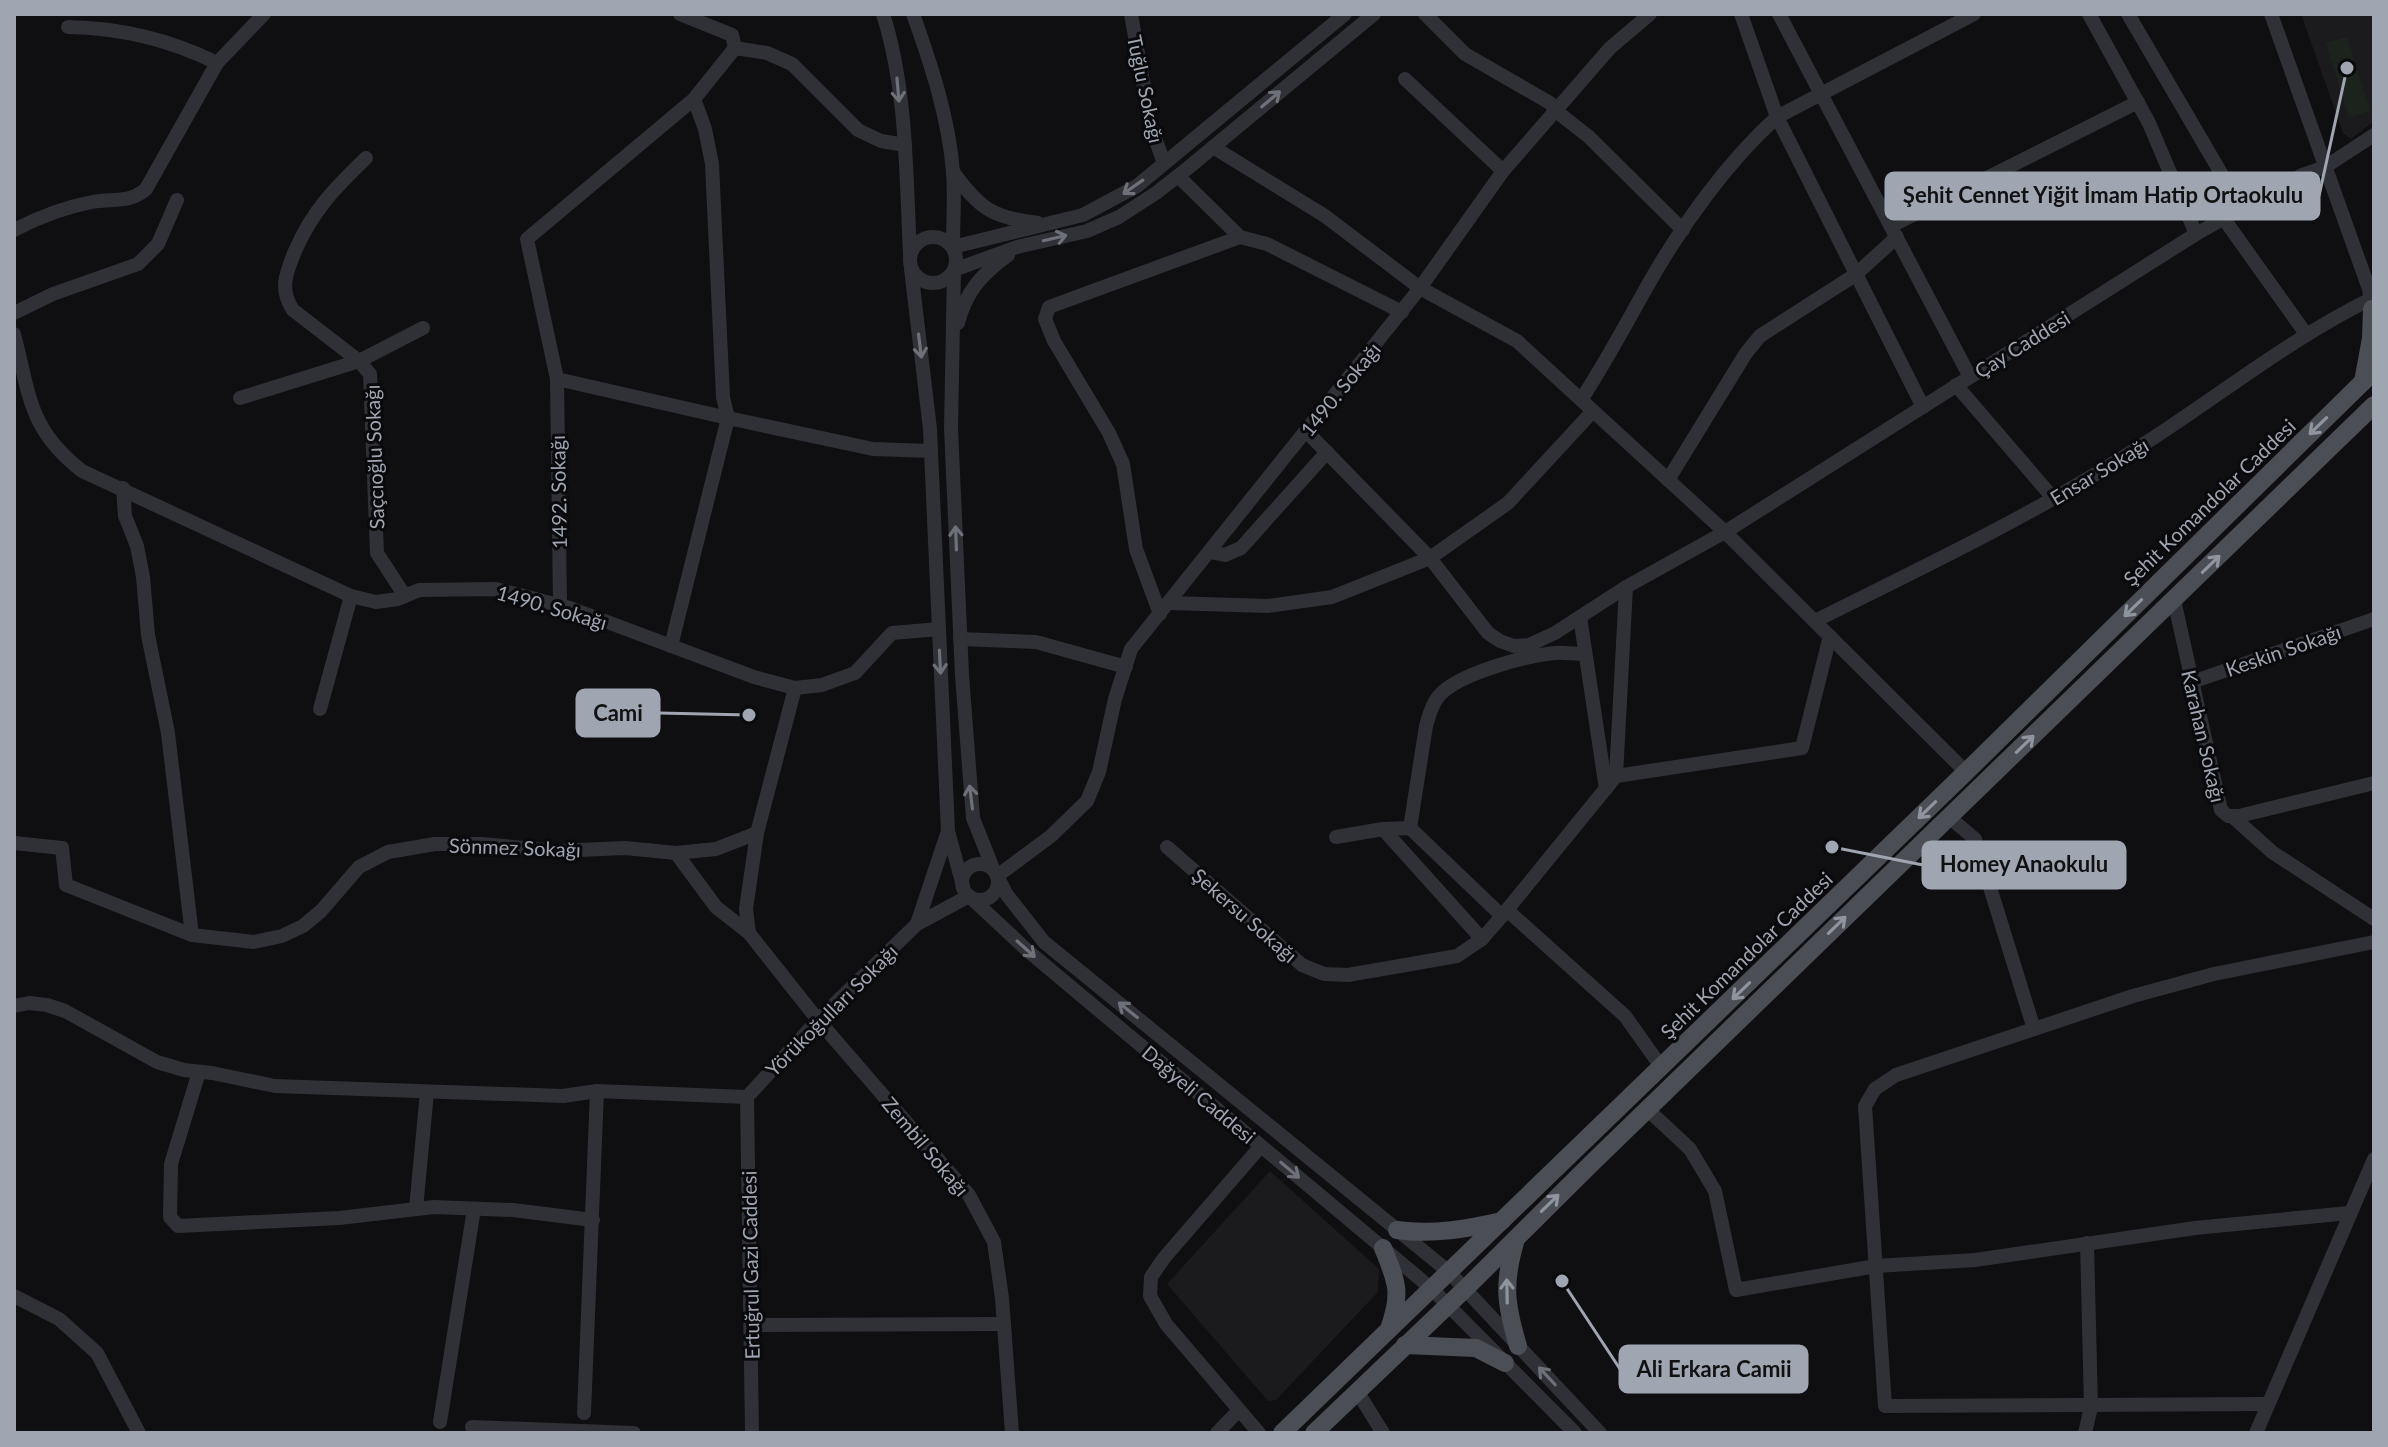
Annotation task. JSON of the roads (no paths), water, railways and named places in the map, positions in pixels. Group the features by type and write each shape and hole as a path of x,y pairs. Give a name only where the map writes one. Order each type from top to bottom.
{"main road":[{"path":"2369,377 2372,301"},
{"name":"Şehit Komandolar Caddesi","path":"1282,1433 1662,1068 2369,377"},
{"name":"Şehit Komandolar Caddesi","path":"1314,1433 2371,410"},
{"path":"1397,1230 1445,1232 1502,1221"},
{"path":"1517,1236 1506,1289 1508,1313 1518,1346"},
{"path":"1383,1248 1399,1294 1388,1331"},
{"path":"1405,1345 1476,1348 1505,1363"}],"street":[{"path":"14,230 93,201 123,201 146,189 217,63 264,14"},
{"path":"680,14 732,35 735,48"},
{"path":"883,14 897,72 905,145 911,261 931,451 948,831 966,891 979,900 990,896 997,888 996,874 984,864 972,865 964,874 966,891"},
{"path":"913,14 937,88 953,172 953,247 956,262 952,351"},
{"name":"Tuğlu Sokağı","path":"1131,14 1151,127 1164,163"},
{"path":"953,247 1083,215 1108,204 1137,186 1345,14"},
{"path":"953,247 933,236 919,241 911,261 915,276 929,283 944,281 954,270 1017,247 1087,231 1119,217 1178,176 1374,14"},
{"path":"1425,14 1465,54 1546,100 1589,137 1683,230"},
{"name":"1490. Sokağı","path":"996,874 1051,836 1087,801 1099,772 1115,699 1131,649 1402,312 1503,171 1610,48 1650,14"},
{"path":"1741,14 1777,117 1923,407"},
{"path":"1779,14 1970,377"},
{"path":"1581,400 1608,360 1650,281 1683,230 1761,131 1777,117 1974,14"},
{"path":"2089,14 2138,102 2196,234"},
{"path":"2128,14 2242,209"},
{"path":"2271,14 2372,301"},
{"path":"68,27 112,29 144,35 217,63"},
{"path":"671,646 728,418 723,397 712,164 705,129 694,99 735,48"},
{"path":"735,48 767,53 792,64 858,130 881,141 905,145"},
{"path":"1405,79 1503,171"},
{"name":"1492. Sokağı","path":"560,605 557,379 527,239 694,99"},
{"path":"1668,480 1746,353 1760,336 1855,275 1894,232 2138,102"},
{"name":"Çay Caddesi","path":"1306,431 1430,558 1488,633 1514,646 1529,645 1725,532 2196,234 2302,175 2325,167 2374,135"},
{"path":"1213,147 1325,216 1420,288 1517,341 1725,532 1966,772"},
{"path":"359,361 293,310 287,298 284,279 315,211 366,158"},
{"path":"953,172 975,201 992,213 1008,219 1046,224"},
{"path":"1178,176 1240,237 1267,244 1402,312"},
{"path":"14,313 53,294 138,264 158,244 177,200"},
{"path":"2224,219 2306,334"},
{"path":"1240,237 1049,307 1045,319 1054,341 1109,433 1123,464 1136,549 1165,608 1268,606 1332,597 1430,558 1508,503 1593,411"},
{"path":"952,351 962,305 973,285 1017,247"},
{"name":"Ensar Sokağı","path":"1815,621 2054,499 2142,446 2306,334 2372,301"},
{"path":"240,398 359,361 423,328"},
{"name":"1490. Sokağı","path":"14,334 35,418 47,438 82,471 351,596 376,602 419,590 496,589 560,605 754,677 795,688 822,685 855,673 892,633 939,629"},
{"name":"Dağyeli Caddesi","path":"952,351 951,428 960,639 972,806 981,841 1007,895 1044,942 1449,1272 1600,1433"},
{"name":"Saçcıoğlu Sokağı","path":"359,361 370,374 372,385 377,553 405,596"},
{"path":"557,379 873,449 931,451"},
{"path":"1956,385 2054,499"},
{"path":"1210,552 1225,555 1241,548 1327,452"},
{"path":"123,488 125,516 141,561 148,635 168,733 192,935"},
{"path":"1626,587 1616,776 1802,748 1830,636"},
{"path":"320,709 351,596"},
{"name":"Karahan Sokağı","path":"2174,600 2221,810 2233,817 2374,783"},
{"path":"1580,617 1606,789"},
{"name":"Keskin Sokağı","path":"2192,682 2374,619"},
{"path":"960,639 1036,642 1126,667"},
{"path":"1410,828 1430,711 1449,686 1529,657 1557,653 1585,654"},
{"path":"749,933 746,909 757,833 795,688"},
{"name":"Şekersu Sokağı","path":"1167,847 1302,965 1324,974 1348,975 1457,956 1482,939 1616,776"},
{"path":"1949,817 1975,839 2034,1029"},
{"path":"2233,817 2272,852 2374,919"},
{"path":"1336,837 1410,828 1625,1016 1662,1068"},
{"path":"1383,829 1482,939"},
{"path":"917,924 948,831"},
{"name":"Sönmez Sokağı","path":"14,843 62,848 66,885 192,935 254,942 282,936 303,926 321,911 359,867 388,852 435,844 482,844 556,851 625,848 676,853 716,849 757,833"},
{"name":"Zembil Sokağı","path":"676,853 716,907 749,933 818,1020 969,1195 994,1242 1012,1433"},
{"path":"917,924 966,891"},
{"name":"Dağyeli Caddesi","path":"966,891 1028,951 1432,1289 1575,1433"},
{"name":"Yörükoğulları Sokağı","path":"747,1097 818,1020 917,924"},
{"path":"2267,1404 1885,1406 1865,1106 1875,1089 1896,1075 2133,996 2214,974 2374,942"},
{"path":"14,1006 29,1003 65,1011 157,1062 275,1086 563,1096 597,1091 747,1097"},
{"path":"199,1072 171,1164 170,1217 174,1224 182,1227 339,1218 416,1209 513,1210 593,1220"},
{"path":"584,1413 597,1091"},
{"path":"416,1209 427,1092"},
{"name":"Ertuğrul Gazi Caddesi","path":"747,1097 752,1433"},
{"path":"1647,1109 1690,1149 1715,1191 1736,1290 1876,1266 1975,1260 2195,1228 2349,1213"},
{"path":"1259,1433 1166,1324 1150,1296 1151,1277 1164,1258 1261,1146"},
{"path":"2256,1433 2374,1159"},
{"path":"440,1422 474,1209"},
{"path":"2085,1433 2091,1407 2087,1243"},
{"path":"14,1296 59,1319 97,1353 139,1433"},
{"path":"751,1325 1004,1324"},
{"path":"1357,1391 1383,1433"},
{"path":"1217,1433 1239,1410"},
{"path":"472,1427 634,1433"}],"place":[{"name":"Şehit Cennet Yiğit İmam Hatip Ortaokulu","path":"2347,68"},
{"name":"Cami","path":"749,715"},
{"name":"Homey Anaokulu","path":"1832,847"},
{"name":"Ali Erkara Camii","path":"1562,1281"}]}
